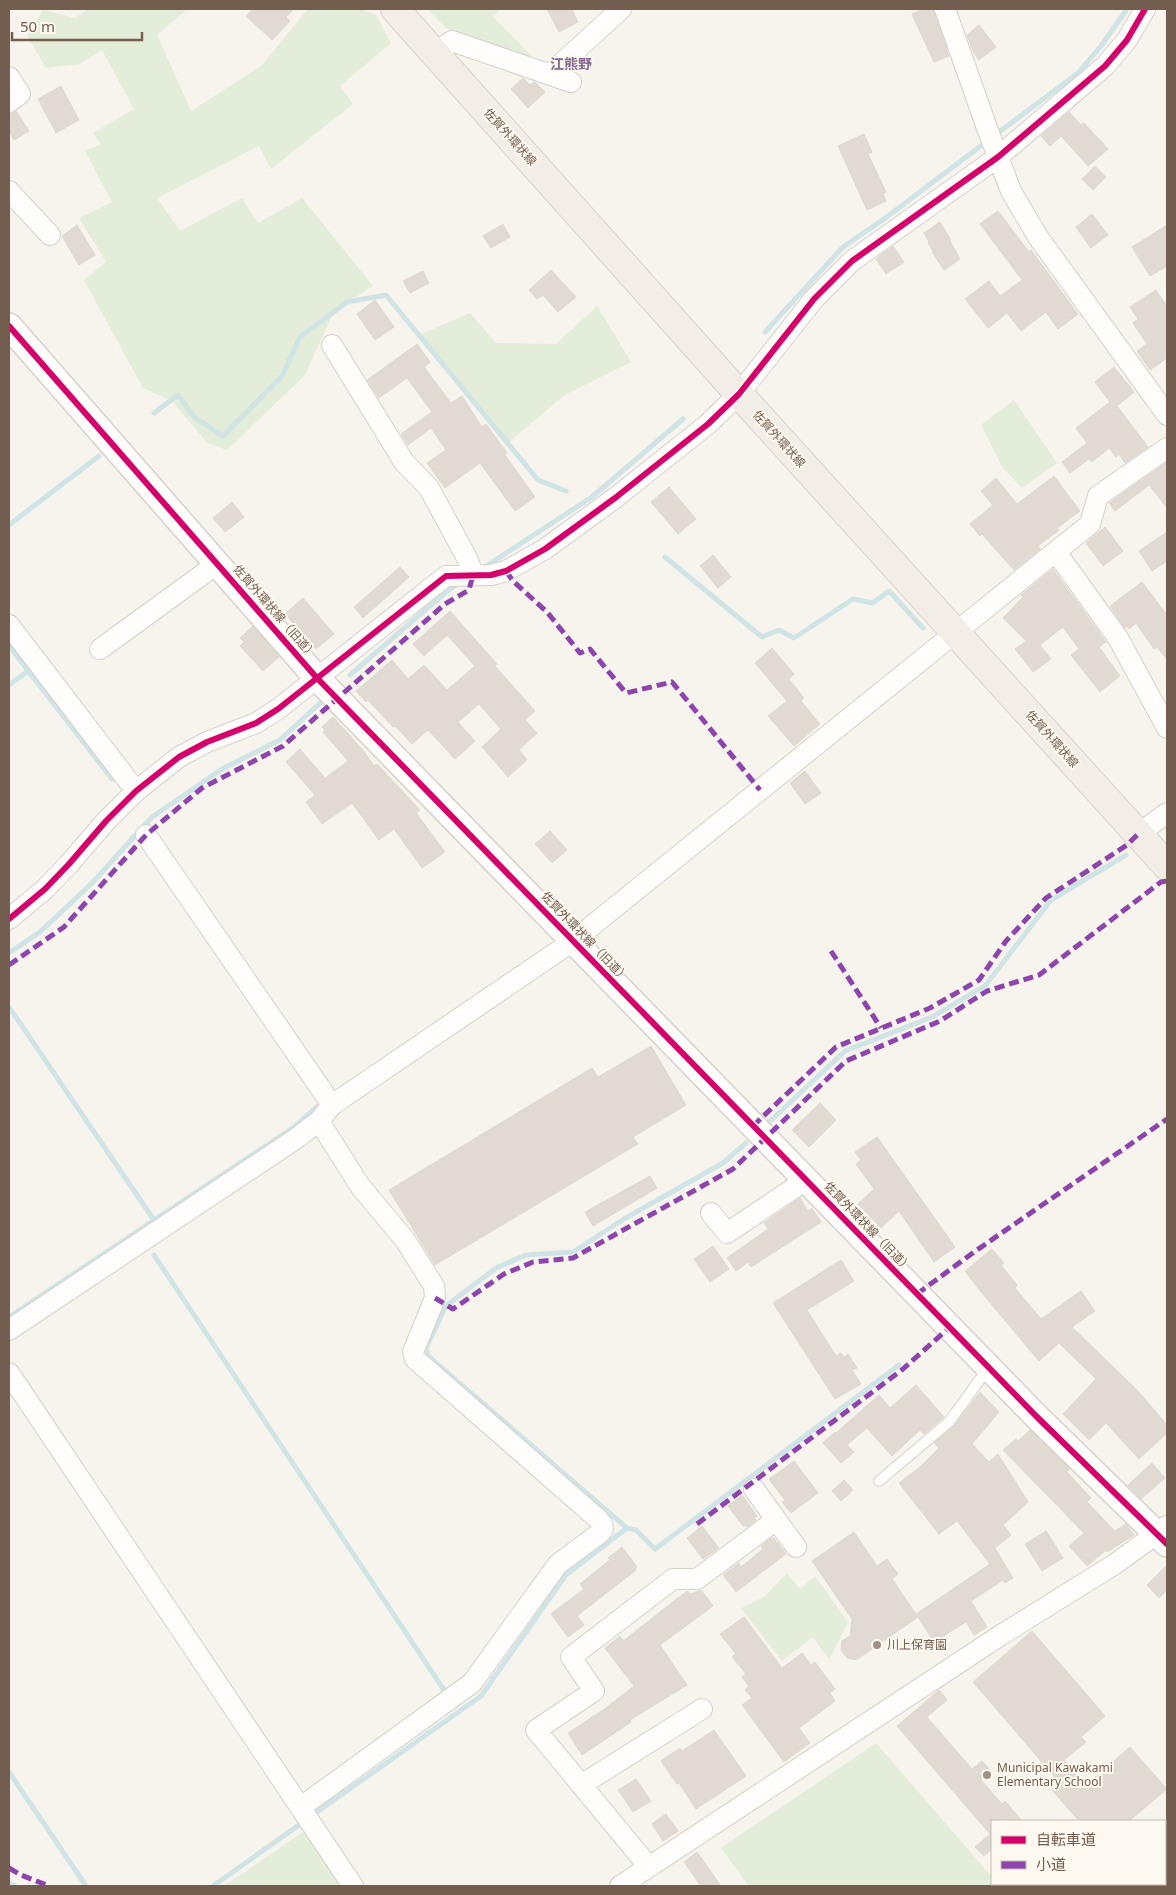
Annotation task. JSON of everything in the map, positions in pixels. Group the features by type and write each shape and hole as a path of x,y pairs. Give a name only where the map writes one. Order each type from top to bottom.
{"main road":[{"name":"佐賀外環状線","path":"395,9 738,394 1167,866"}],"street":[{"path":"550,74 621,9"},
{"path":"945,9 1011,191 1038,237 1167,415"},
{"path":"11,914 44,889 69,864 106,821 136,792 179,758 207,742 256,723 278,709 316,677 446,576 478,570 506,571 545,549 615,498 708,424 738,394 814,299 852,261 996,152 1104,66 1128,40 1145,9"},
{"path":"436,53 452,40 571,82"},
{"path":"9,77 20,94 9,102"},
{"path":"9,191 50,235"},
{"name":"佐賀外環状線（旧道）","path":"9,326 316,677 988,1367 1164,1535"},
{"path":"332,345 404,462 429,488 478,570"},
{"path":"9,1330 297,1138 319,1121 332,1105 573,941 1090,524 1098,496 1167,448"},
{"path":"1056,552 1118,638 1167,728"},
{"path":"100,648 217,564"},
{"path":"9,625 136,792"},
{"path":"1138,834 1167,813"},
{"path":"146,835 332,1105"},
{"path":"302,1807 472,1683 558,1564 600,1534 603,1529 598,1519 415,1359 413,1352 436,1298 434,1286 405,1240 360,1186 319,1121"},
{"path":"711,1213 727,1233 806,1180"},
{"path":"9,1373 302,1807 353,1886"},
{"path":"754,1489 796,1546"},
{"path":"649,1868 536,1730 594,1691 571,1657 673,1579 697,1579 776,1520"},
{"path":"620,1886 1001,1635 1164,1535"},
{"path":"581,1785 702,1709"}],"lane":[{"path":"879,1481 949,1422 988,1367"}],"green space":[{"path":"88,9 187,9 157,35 191,111 261,66 308,9 362,9 376,15 391,43 340,86 353,104 271,169 259,146 157,198 180,231 242,198 258,223 302,198 373,286 334,311 305,375 227,450 207,443 172,401 143,388 84,280 106,262 79,218 112,202 85,151 101,144 93,133 134,109 102,50 80,64 46,68 27,36 43,10 75,18"},
{"path":"427,9 501,9 493,17 541,65 447,29"},
{"path":"597,306 631,362 563,396 506,445 417,336 470,313 496,343 556,344"},
{"path":"1014,400 1057,463 1022,488 1002,467 981,425"},
{"path":"787,1573 800,1589 815,1576 848,1622 829,1660 813,1637 782,1661 741,1608 764,1597"},
{"path":"876,1743 991,1876 991,1885 1000,1886 749,1886 721,1848"},
{"path":"306,1830 344,1886 224,1886"}],"building":[{"path":"253,9 294,9 286,17 290,21 272,40 246,16"},
{"path":"547,9 572,9 578,22 559,32"},
{"path":"924,9 933,9 949,56 934,62 912,14"},
{"path":"979,25 996,47 979,60 973,51 967,35"},
{"path":"523,78 530,85 534,82 536,83 545,92 528,108 511,89"},
{"path":"61,86 79,120 56,133 38,99"},
{"path":"16,111 29,131 14,140 9,131 9,114"},
{"path":"1069,112 1081,125 1084,123 1108,149 1088,166 1061,136 1050,146 1041,136"},
{"path":"864,134 872,152 868,154 886,192 883,194 886,201 867,210 838,146"},
{"path":"1095,166 1106,177 1093,190 1082,179"},
{"path":"998,211 1029,252 1031,250 1078,314 1058,329 1046,312 1021,331 1007,313 988,328 965,299 989,281 1000,296 1022,280 980,224"},
{"path":"1092,214 1108,235 1091,248 1076,227"},
{"path":"940,222 960,259 944,270 932,252 924,233"},
{"path":"503,224 510,237 491,248 483,236"},
{"path":"77,225 95,255 79,265 62,236"},
{"path":"1167,225 1167,266 1150,276 1132,247"},
{"path":"893,246 904,262 886,274 876,259"},
{"path":"551,270 576,297 558,312 543,295 537,299 529,290"},
{"path":"423,271 429,283 410,293 403,281"},
{"path":"1156,290 1167,306 1167,358 1150,370 1137,351 1147,344 1133,323 1138,319 1130,307"},
{"path":"375,300 394,327 375,340 357,314"},
{"path":"417,344 430,362 424,367 451,403 462,396 482,427 486,424 507,453 505,455 535,497 515,511 480,463 445,488 427,463 446,450 431,428 408,445 401,434 432,412 407,378 379,398 367,380"},
{"path":"1114,367 1134,392 1117,406 1148,447 1125,463 1119,454 1116,457 1109,448 1092,462 1089,459 1070,473 1062,462 1087,443 1076,428 1110,402 1095,382"},
{"path":"1167,462 1167,508 1149,485 1115,511 1109,503"},
{"path":"1054,476 1080,511 1057,528 1059,530 1038,546 1040,549 1014,570 982,534 980,536 970,524 993,505 981,491 996,478 1017,504"},
{"path":"669,487 696,519 678,534 651,502"},
{"path":"232,502 244,517 225,532 213,518"},
{"path":"1105,527 1123,551 1103,566 1086,543"},
{"path":"1167,532 1167,561 1152,571 1139,551"},
{"path":"713,555 731,577 718,588 700,566"},
{"path":"400,567 409,577 363,618 354,607"},
{"path":"1053,569 1106,642 1099,647 1120,676 1100,692 1071,655 1079,649 1063,627 1040,645 1051,659 1033,672 1015,649 1026,641 1003,618 1023,597 1021,595"},
{"path":"1142,582 1167,615 1167,660 1157,647 1154,649 1136,623 1129,629 1126,626 1125,628 1110,606"},
{"path":"303,598 334,634 316,649 285,614"},
{"path":"450,611 535,711 525,720 537,733 519,750 527,760 508,777 482,747 501,729 479,704 458,722 475,741 455,759 428,730 412,744 368,700 366,702 356,691 392,660 408,679 424,665 447,690 475,666 447,635 424,656 413,644"},
{"path":"253,626 279,657 263,671 240,646 244,642 240,638"},
{"path":"772,648 794,674 789,679 804,698 801,701 820,724 794,746 768,716 787,701 755,663"},
{"path":"333,717 363,750 374,766 377,764 420,810 416,813 445,852 422,868 394,829 379,840 352,803 322,824 306,802 315,795 286,762 300,749 325,778 348,761 323,732 325,730 322,727"},
{"path":"805,771 821,793 805,804 790,783"},
{"path":"550,831 567,850 552,863 535,844"},
{"path":"651,1046 686,1105 633,1137 638,1144 435,1265 389,1190 592,1068 598,1077"},
{"path":"820,1103 836,1120 809,1147 792,1130"},
{"path":"877,1137 955,1247 934,1262 899,1211 881,1228 858,1204 874,1189 856,1164 861,1160 855,1152"},
{"path":"650,1176 657,1188 593,1226 585,1212"},
{"path":"800,1198 808,1211 812,1208 821,1222 751,1267 748,1262 736,1271 727,1258 768,1229 764,1223"},
{"path":"713,1246 729,1269 710,1282 694,1259"},
{"path":"992,1249 1004,1263 1001,1265 1017,1285 1015,1288 1041,1319 1081,1291 1095,1311 1072,1327 1138,1391 1167,1425 1167,1433 1139,1459 1106,1423 1089,1440 1063,1414 1096,1379 1059,1343 1039,1361 981,1292 965,1271"},
{"path":"841,1260 854,1281 807,1310 836,1356 841,1353 844,1357 848,1354 857,1368 852,1370 861,1384 835,1399 773,1303"},
{"path":"916,1385 944,1417 924,1434 920,1430 892,1456 867,1428 847,1445 854,1452 841,1463 823,1443 879,1395 890,1408"},
{"path":"980,1392 999,1412 972,1444 989,1462 998,1454 1028,1502 1003,1525 1011,1535 995,1548 1013,1578 1005,1583 1003,1580 971,1601 987,1627 974,1635 966,1622 937,1640 935,1637 932,1639 918,1617 856,1660 847,1658 841,1650 842,1641 850,1636 852,1619 812,1561 854,1532 877,1566 887,1559 898,1574 892,1579 916,1614 990,1564 957,1521 939,1534 899,1483 920,1467 939,1448 934,1443 954,1426"},
{"path":"1030,1430 1070,1469 1067,1472 1091,1498 1087,1502 1115,1531 1126,1524 1134,1535 1107,1552 1106,1550 1087,1566 1069,1546 1084,1533 1003,1450 1016,1439 1018,1441"},
{"path":"794,1461 818,1493 791,1513 782,1502 785,1500 769,1479"},
{"path":"1152,1463 1165,1478 1141,1499 1128,1485"},
{"path":"844,1480 853,1490 841,1501 832,1491"},
{"path":"742,1495 757,1516 754,1518 756,1520 747,1527 743,1526 728,1506"},
{"path":"702,1526 719,1548 703,1559 687,1538"},
{"path":"1046,1531 1063,1558 1042,1571 1025,1544"},
{"path":"771,1538 774,1538 786,1554 736,1592 723,1575 739,1563 741,1567 763,1549 761,1546"},
{"path":"622,1547 637,1567 635,1568 636,1570 577,1616 584,1625 568,1637 551,1614 584,1589 580,1584 610,1560 608,1558"},
{"path":"1167,1565 1167,1590 1159,1598 1147,1585"},
{"path":"701,1590 713,1606 660,1645 687,1685 630,1720 631,1722 582,1755 568,1733 603,1710 634,1686 605,1648 620,1636 623,1641 687,1591 691,1594"},
{"path":"744,1617 782,1668 802,1653 811,1665 815,1662 835,1689 830,1693 835,1701 799,1728 810,1743 784,1762 742,1705 752,1698 745,1690 749,1686 742,1677 746,1674 732,1657 736,1654 720,1634"},
{"path":"1032,1631 1105,1716 1081,1737 1086,1742 1064,1760 1086,1785 1130,1747 1167,1789 1130,1820 1078,1820 1052,1790 1060,1783 973,1682"},
{"path":"939,1690 947,1700 927,1717 972,1769 982,1761 991,1771 981,1780 1002,1804 1005,1801 1021,1820 991,1820 991,1850 984,1856 975,1847 990,1834 897,1726"},
{"path":"714,1730 746,1776 696,1809 679,1783 677,1784 661,1761 680,1748 682,1751"},
{"path":"636,1779 651,1801 633,1812 618,1790"},
{"path":"666,1814 678,1831 663,1841 652,1824"},
{"path":"697,1852 721,1886 701,1886 684,1862"}],"waterway":[{"path":"995,135 1078,73 1101,46 1127,9"},
{"path":"765,332 843,247 884,219 986,142"},
{"path":"154,413 178,395 194,417 223,436 282,376 300,337 347,302 386,295 538,480 566,491"},
{"path":"483,568 592,497 683,419"},
{"path":"9,525 99,456"},
{"path":"665,557 762,637 779,630 794,638 853,599 873,603 889,591 923,628"},
{"path":"350,675 446,592 459,583"},
{"path":"9,646 112,779"},
{"path":"9,685 28,671"},
{"path":"9,953 40,932 92,883 152,817 222,769 280,740 320,703"},
{"path":"769,1122 845,1051 932,1017 985,986 1051,900 1126,855"},
{"path":"9,1007 154,1220"},
{"path":"9,1317 294,1127 318,1106"},
{"path":"317,1812 481,1696 566,1575 627,1528 428,1356 426,1348 446,1306 496,1268 526,1255 573,1252 624,1219 723,1163 746,1143"},
{"path":"154,1255 444,1690"},
{"path":"627,1528 636,1530 655,1549 899,1365"},
{"path":"9,1772 86,1886"},
{"path":"213,1886 299,1825"},
{"path":"9,1883 15,1886"}],"marked path":[{"path":"506,571 513,581 547,612 580,653 590,649 626,693 672,682 760,790"},
{"path":"9,965 64,927 146,835 202,788 283,746 445,604 469,590 473,575"},
{"path":"753,1126 836,1047 930,1008 979,980 1006,941 1046,898 1127,845 1138,834"},
{"path":"435,1298 453,1309 504,1274 533,1262 573,1258 733,1169 846,1061 940,1021 987,991 1039,975 1161,882 1167,881"},
{"path":"831,951 881,1028"},
{"path":"917,1294 974,1252 1167,1119"},
{"path":"697,1524 903,1369 950,1327"},
{"path":"9,1868 49,1886"}],"cycle path":[{"path":"9,919 45,889 106,821 136,791 179,757 207,742 256,723 278,709 446,576 491,575 506,571 545,549 615,498 708,424 739,394 814,299 852,261 998,157 1105,66 1127,40 1145,9"},
{"path":"9,326 316,677 1037,1417 1167,1544"}],"place":[{"name":"川上保育園","path":"877,1645"},
{"name":"Municipal Kawakami Elementary School","path":"987,1775"}],"district":[{"name":"江熊野","path":"571,64"}]}
